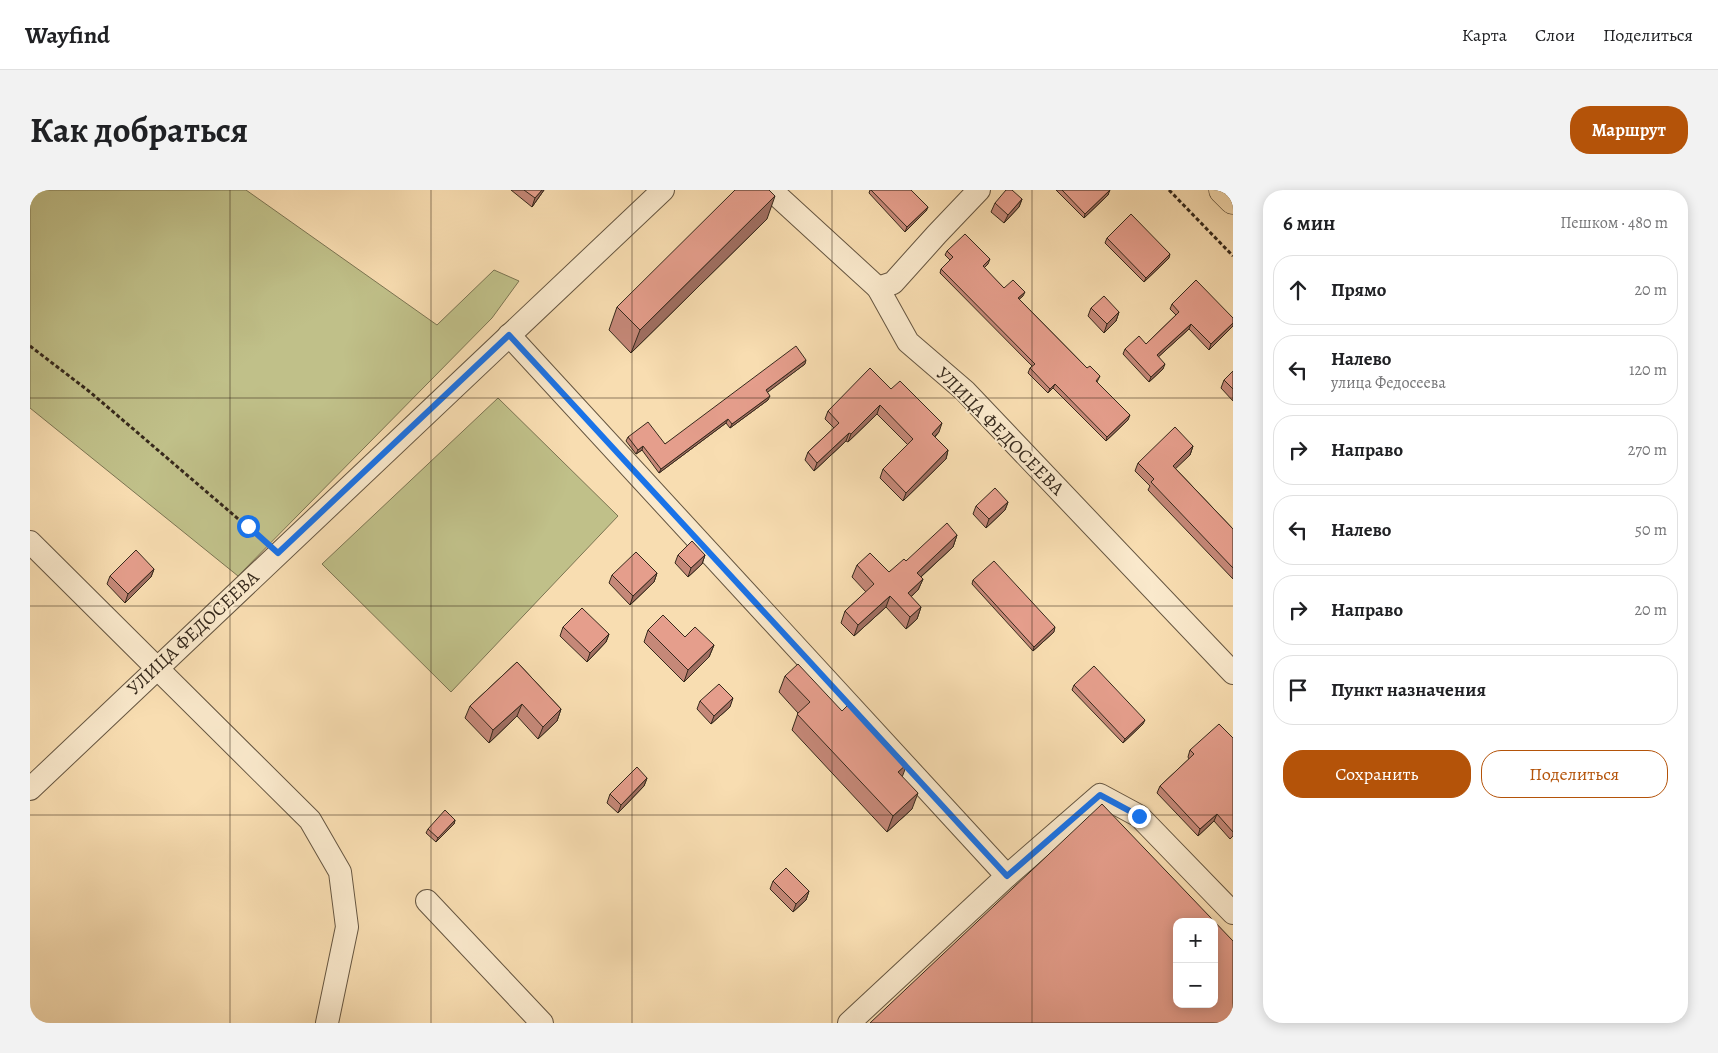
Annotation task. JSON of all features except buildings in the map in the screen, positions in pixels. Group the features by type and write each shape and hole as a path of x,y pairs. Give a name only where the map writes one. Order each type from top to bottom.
{"main road":[{"path":"1223,190 1233,200"}],"street":[{"name":"УЛИЦА ФЕДОСЕЕВА","path":"30,789 663,190"},
{"name":"УЛИЦА ФЕДОСЕЕВА","path":"771,190 878,288 908,342 965,391 1232,671"},
{"path":"878,288 893,283 936,234 979,190"},
{"path":"509,335 1007,876"},
{"path":"30,542 310,820 340,872 347,927 328,1023"},
{"path":"849,1023 1007,876 1100,795 1139,816 1233,913"},
{"path":"427,901 542,1023"}],"path":[{"path":"1169,190 1233,256"},
{"path":"30,346 90,392 278,553"}],"green space":[{"path":"30,190 246,190 437,325 494,270 519,281 492,318 238,576 30,408"},
{"path":"498,398 618,516 451,692 322,564"}],"route":[{"path":"248,526 278,553 509,335 1007,876 1100,795 1139,816"}]}
